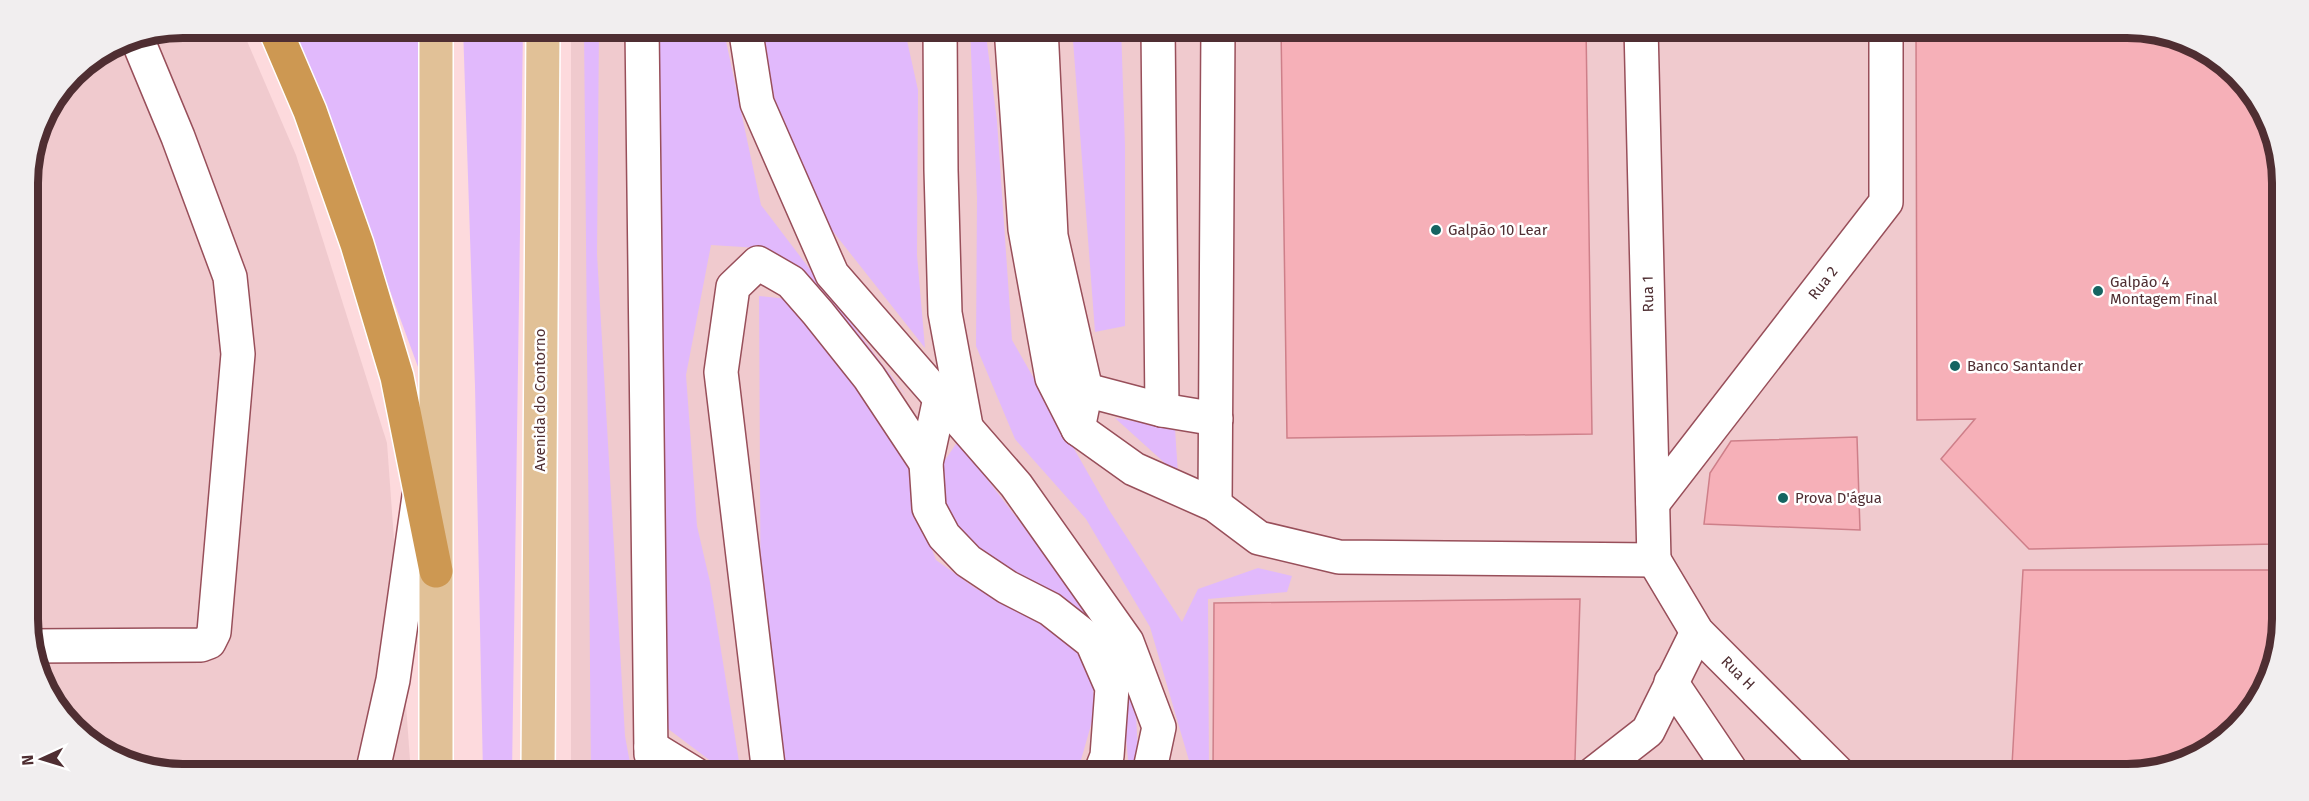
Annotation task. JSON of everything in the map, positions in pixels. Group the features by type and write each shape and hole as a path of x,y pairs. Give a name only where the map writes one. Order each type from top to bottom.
{"highway":[{"path":"279,38 310,111 357,244 397,377 436,572"}],"main road":[{"path":"436,38 436,764"},
{"name":"Avenida do Contorno","path":"538,764 543,38"}],"lane":[{"path":"642,38 655,760"},
{"path":"747,38 757,103 832,274 1016,485 1127,642 1159,727 1151,764"},
{"path":"940,38 945,313 966,428"},
{"path":"1012,38 1025,229 1052,378 1078,429 1134,469 1215,505 1259,538 1339,557 1654,560"},
{"path":"1042,38 1051,236 1086,390 1078,429"},
{"path":"1158,38 1162,410"},
{"path":"1215,505 1218,38"},
{"name":"Rua 1","path":"1641,38 1654,560"},
{"name":"Rua 2","path":"1653,502 1886,202 1886,38"},
{"path":"40,646 201,645 208,642 214,632 238,354 230,277 178,137 139,44"},
{"path":"768,764 721,372 733,287 758,263 791,282 869,377 926,463"},
{"path":"1086,390 1162,410 1216,419"},
{"path":"940,398 926,463 929,508 944,536 968,561 1007,587 1050,609 1092,642 1112,688 1107,756 1104,764"},
{"path":"374,764 393,680 419,491"},
{"name":"Rua H","path":"1654,560 1697,632 1828,763"},
{"path":"1607,763 1648,731 1697,632"},
{"path":"1671,682 1726,763"}],"shaded area":[{"path":"183,38 246,38 296,155 387,443 410,764 183,764 164,762 145,759 118,749 102,739 74,714 52,683 45,665 39,637 38,173 42,145 52,118 80,80 102,62 118,52 145,42"},
{"path":"297,38 421,38 418,367"},
{"path":"463,38 523,38 512,764 483,764 475,386"},
{"path":"571,38 2145,39 2164,42 2190,52 2266,144 2272,183 2272,618 2267,656 2257,683 2247,699 2222,727 2191,749 2164,759 2136,763 571,764"},
{"path":"584,38 599,38 597,254 625,736 630,764 591,764"},
{"path":"658,38 725,38 761,205 908,398 807,276 759,248 711,245 686,375 697,526 710,582 739,764 714,764 659,722"},
{"path":"762,38 906,38 918,90 917,255 925,348 820,215 782,135"},
{"path":"970,38 986,38 997,121 1012,340 1109,510 1182,622 1198,589 1258,568 1292,576 1287,592 1208,599 1209,763 1190,763 1150,627 1086,519 1015,439 976,346 977,198"},
{"path":"1073,38 1121,38 1125,146 1125,326 1095,332"},
{"path":"759,296 797,300 917,462 916,508 936,560 975,588 1028,615 1073,647 1092,675 1095,711 1080,764 779,764 761,666"},
{"path":"1115,418 1175,428 1178,475"},
{"path":"958,441 1058,572 1126,654 1136,714 1138,764 1128,764 1119,662 1069,601 1002,569 945,525 941,466"}],"building":[{"name":"Galpão 10 Lear","path":"1281,38 1586,38 1592,434 1287,438"},
{"name":"Galpão 4 Montagem Final","path":"1916,38 2145,39 2164,42 2191,52 2222,74 2247,102 2257,118 2269,154 2272,183 2272,544 2029,549 1941,459 1975,419 1917,420"},
{"name":"Prova D'água","path":"1857,437 1860,530 1704,524 1710,473 1731,441"},
{"path":"2023,570 2272,570 2270,637 2267,656 2257,683 2235,714 2207,739 2191,749 2155,761 2012,763"},
{"path":"1580,599 1575,760 1570,763 1213,763 1214,603"}],"place":[{"name":"Galpão 10 Lear","path":"1436,230"},
{"name":"Galpão 4 Montagem Final","path":"2098,291"},
{"name":"Banco Santander","path":"1955,366"},
{"name":"Prova D'água","path":"1783,498"}]}
